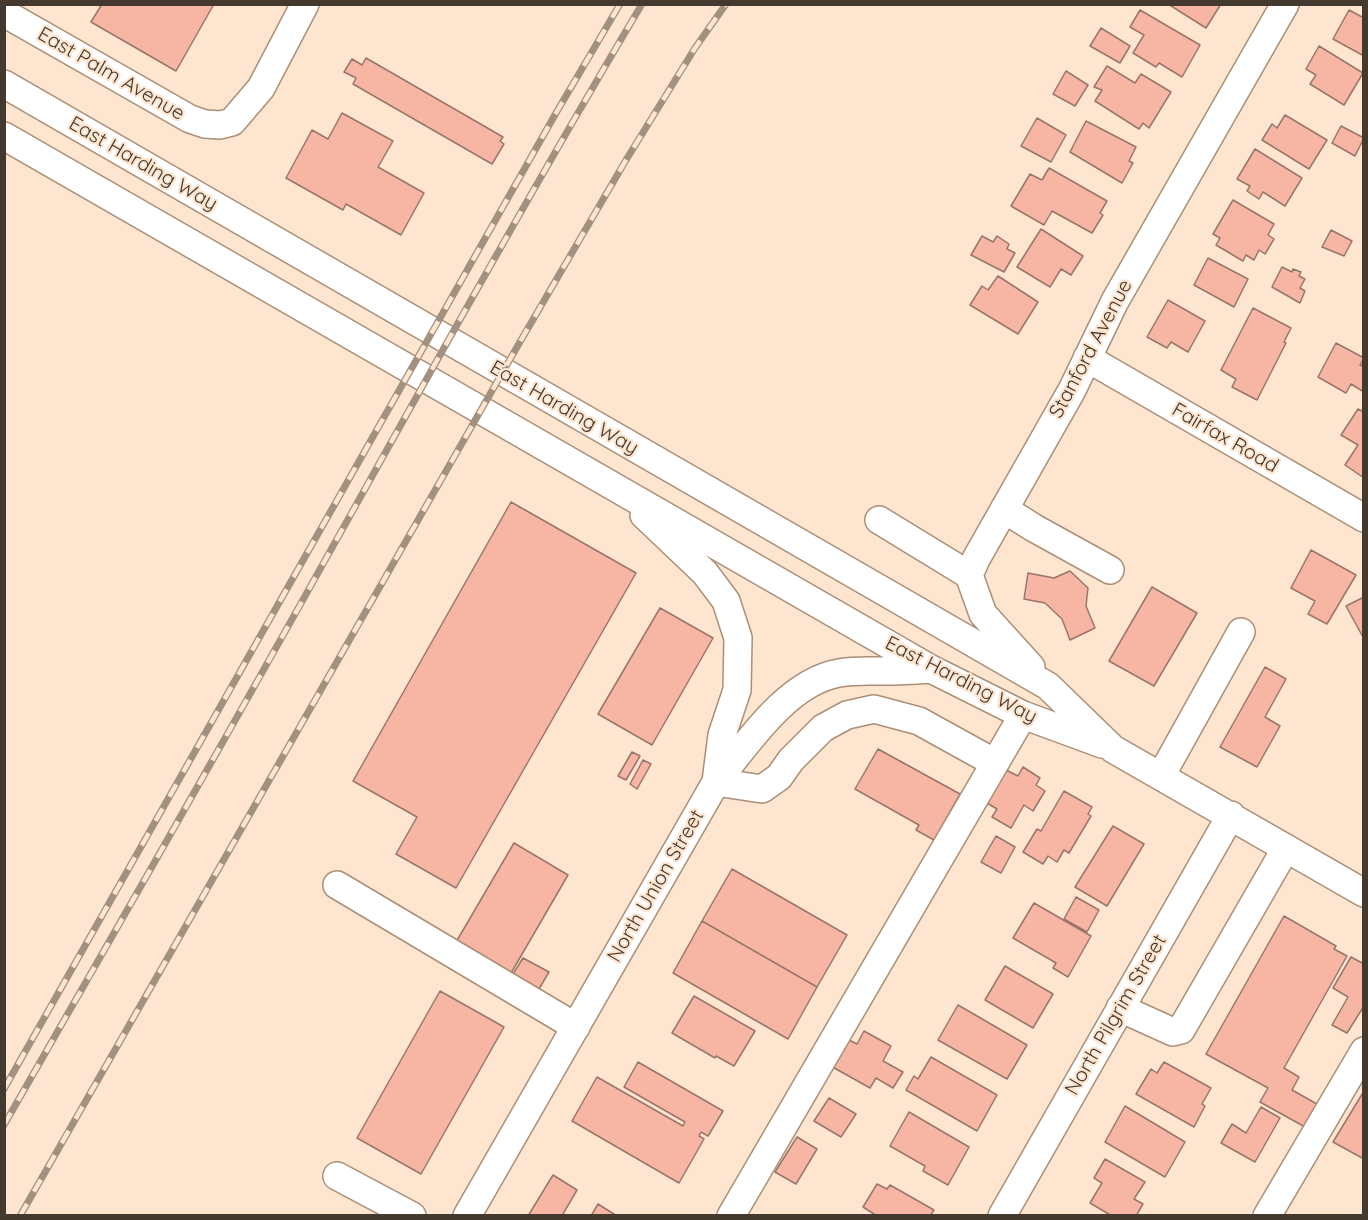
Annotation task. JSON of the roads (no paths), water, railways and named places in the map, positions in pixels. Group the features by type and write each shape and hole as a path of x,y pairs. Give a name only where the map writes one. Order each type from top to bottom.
{"street":[{"name":"East Palm Avenue","path":"4,13 190,119 205,124 220,125 232,122 261,88 305,4"},
{"name":"Stanford Avenue","path":"969,575 1072,390 1115,301 1285,4"},
{"name":"East Harding Way","path":"4,84 1048,686 1111,747"},
{"name":"East Harding Way","path":"4,136 931,669 1023,715 1111,747 1364,893"},
{"name":"Fairfax Road","path":"1087,358 1364,518"},
{"path":"613,485 705,573 726,601 738,638 737,690 722,735 716,782 762,789 779,777 791,760 823,728 847,715 874,709 919,721 995,763"},
{"path":"1004,509 1110,570"},
{"path":"879,520 969,575 983,615 1048,686"},
{"path":"1161,776 1241,632"},
{"name":"North Union Street","path":"467,1215 716,782 784,702 811,684 836,673 863,670 931,669"},
{"path":"731,1215 1023,715"},
{"name":"North Pilgrim Street","path":"1002,1215 1231,815"},
{"path":"1120,1008 1173,1032 1181,1030 1286,848"},
{"path":"337,885 576,1027"},
{"path":"1267,1215 1364,1051"},
{"path":"337,1176 412,1215"}],"railway":[{"path":"4,1089 556,113 620,4"},
{"path":"4,1125 480,284 642,4"},
{"path":"20,1216 517,347 626,160 695,48 726,4"}]}
